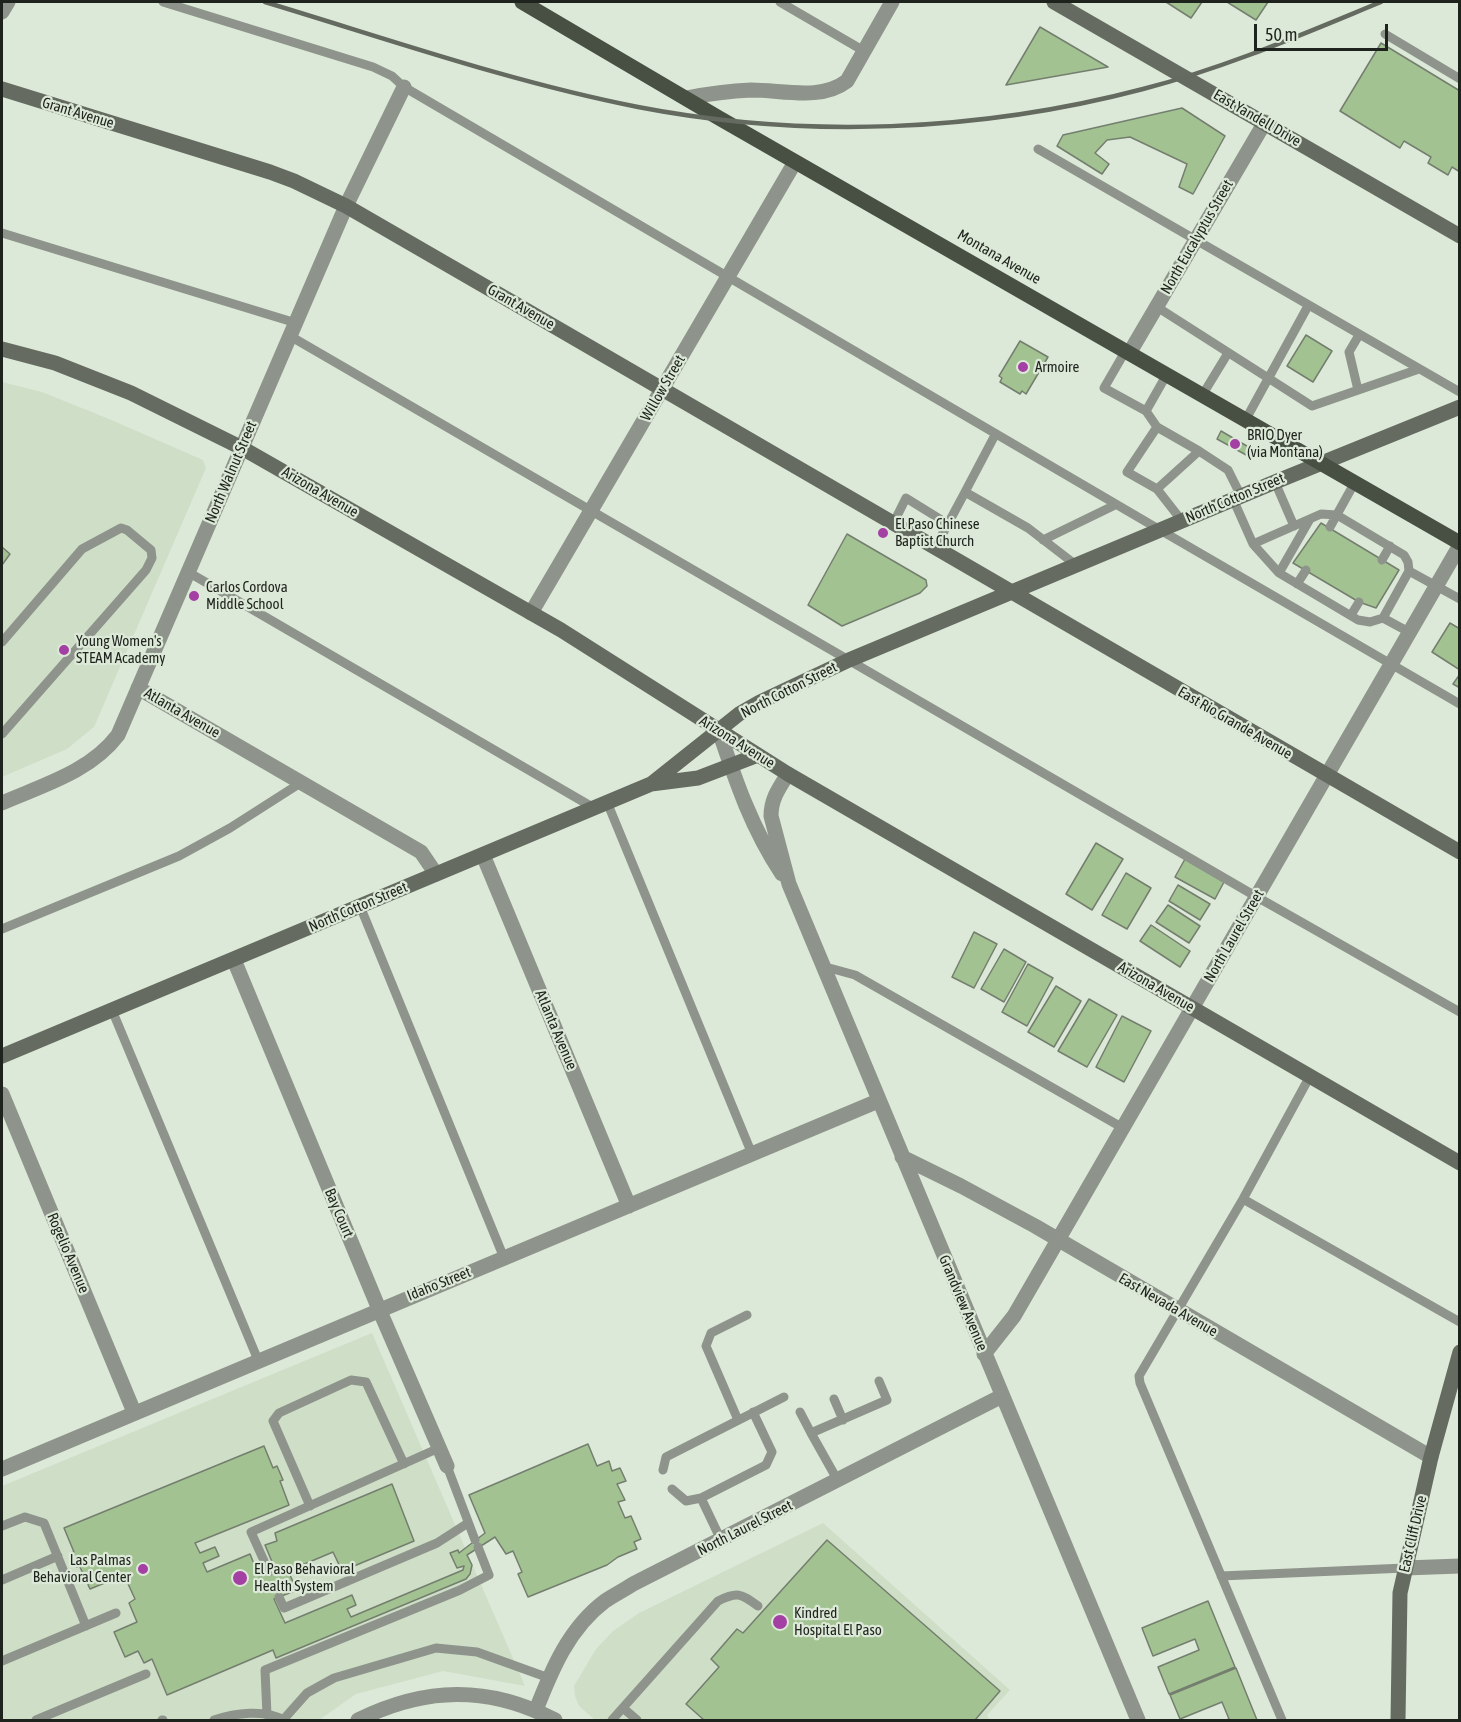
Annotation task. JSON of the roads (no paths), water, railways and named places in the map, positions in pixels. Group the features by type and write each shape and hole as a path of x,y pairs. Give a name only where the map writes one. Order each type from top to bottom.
{"main road":[{"name":"Montana Avenue","path":"522,2 795,162 1203,394 1460,544"},
{"name":"East Yandell Drive","path":"1054,2 1265,122 1460,237"},
{"name":"Grant Avenue","path":"2,89 270,172 346,206 663,388 1010,592"},
{"name":"Arizona Avenue","path":"2,349 55,363 131,393 242,448 561,630 788,774 1460,1163"},
{"name":"North Cotton Street","path":"2,1056 651,784 739,714 849,660 1460,407"},
{"name":"East Rio Grande Avenue","path":"1010,592 1460,852"},
{"path":"651,784 698,778 758,755"},
{"name":"East Cliff Drive","path":"1398,1720 1400,1593 1431,1457 1460,1352"}],"street":[{"path":"2,12 8,2"},
{"path":"686,98 750,90 821,92 832,90 847,81 892,2"},
{"name":"North Walnut Street","path":"2,803 70,774 91,762 107,749 118,735 346,206 404,87"},
{"name":"North Eucalyptus Street","path":"1128,351 1157,307 1265,122"},
{"name":"Willow Street","path":"531,613 795,162"},
{"name":"North Laurel Street","path":"984,1354 1014,1316 1460,544"},
{"name":"Atlanta Avenue","path":"138,688 421,852 436,874"},
{"name":"Grandview Avenue","path":"719,731 764,847 789,884"},
{"name":"Grandview Avenue","path":"788,774 776,793 771,806 771,816 789,884 1138,1720"},
{"name":"Atlanta Avenue","path":"483,855 629,1206"},
{"name":"Bay Court","path":"234,960 447,1466"},
{"name":"Rogelio Avenue","path":"2,1094 134,1412"},
{"name":"Idaho Street","path":"2,1469 878,1101"},
{"name":"East Nevada Avenue","path":"902,1157 1035,1226 1431,1457"},
{"name":"North Laurel Street","path":"536,1710 549,1678 570,1638 586,1618 606,1601 633,1584 1002,1396"},
{"path":"1405,1568 1460,1566"},
{"path":"358,1720 387,1707 414,1699 446,1694 492,1698 536,1710 555,1720"}],"lane":[{"path":"163,2 373,67 392,76 404,87 727,278 1158,531 1460,704"},
{"path":"780,2 864,51"},
{"path":"1385,34 1460,79"},
{"path":"1038,149 1460,392"},
{"path":"2,233 293,329 592,510 1257,897 1460,1012"},
{"path":"1246,419 1308,306"},
{"path":"1157,307 1312,406 1419,369"},
{"path":"1358,390 1349,352 1359,335"},
{"path":"1128,351 1104,388 1146,411 1157,427 1228,470 1253,544 1279,573 1358,620 1370,622 1383,618 1409,571 1404,555 1337,515 1321,514 1253,544"},
{"path":"1203,394 1228,353"},
{"path":"1146,411 1167,374"},
{"path":"1157,427 1127,472 1157,489 1182,521"},
{"path":"935,548 995,435"},
{"path":"1157,489 1199,451"},
{"path":"1275,482 1294,526"},
{"path":"1330,527 1355,482"},
{"path":"965,492 1028,528 1076,565"},
{"path":"893,524 906,498 948,524"},
{"path":"1043,540 1115,505"},
{"path":"1279,573 1310,519"},
{"path":"2,642 82,549 121,528 127,530 151,550 152,558 146,570 2,734"},
{"path":"1382,560 1389,546"},
{"path":"1297,584 1306,570"},
{"path":"1409,571 1460,599"},
{"path":"188,572 600,805 752,1154"},
{"path":"1351,615 1359,602"},
{"path":"1383,618 1409,632"},
{"path":"2,929 179,856 230,828 302,782"},
{"path":"360,906 504,1258"},
{"path":"822,966 855,975 1123,1128"},
{"path":"112,1010 258,1360"},
{"path":"1282,1720 1139,1376 1179,1311 1310,1076"},
{"path":"1243,1198 1460,1323"},
{"path":"738,1420 706,1346 711,1333 747,1315"},
{"path":"310,1506 273,1421 279,1413 351,1380 366,1382 404,1464"},
{"path":"812,1433 887,1400 879,1381"},
{"path":"663,1470 666,1457 784,1397"},
{"path":"834,1399 843,1420"},
{"path":"672,1489 686,1500 701,1498 766,1465 772,1452 753,1412"},
{"path":"800,1412 838,1481"},
{"path":"268,1572 251,1532 440,1448"},
{"path":"267,1715 265,1670 460,1590 489,1575 447,1466"},
{"path":"701,1498 721,1540"},
{"path":"2,1526 25,1516 44,1523 86,1626"},
{"path":"279,1597 285,1608 437,1543 468,1522"},
{"path":"2,1580 58,1556"},
{"path":"1221,1576 1405,1568"},
{"path":"612,1720 718,1601 730,1595 741,1594 758,1606"},
{"path":"2,1661 116,1613"},
{"path":"214,1720 249,1713 277,1716 284,1720 307,1693 334,1678 436,1648 477,1652 549,1678"},
{"path":"36,1720 146,1674"},
{"path":"623,1708 637,1720"}],"railway":[{"path":"265,2 450,59 591,97 700,117 764,124 827,127 955,122 1081,103 1174,81 1204,71 1264,50 1381,2"}],"place":[{"name":"Armoire","path":"1023,367"},
{"name":"BRIO Dyer (via Montana)","path":"1235,444"},
{"name":"El Paso Chinese Baptist Church","path":"883,533"},
{"name":"Carlos Cordova Middle School","path":"194,596"},
{"name":"Young Women's STEAM Academy","path":"64,650"},
{"name":"Las Palmas Behavioral Center","path":"143,1569"},
{"name":"El Paso Behavioral Health System","path":"240,1578"},
{"name":"Kindred Hospital El Paso","path":"780,1622"}]}
